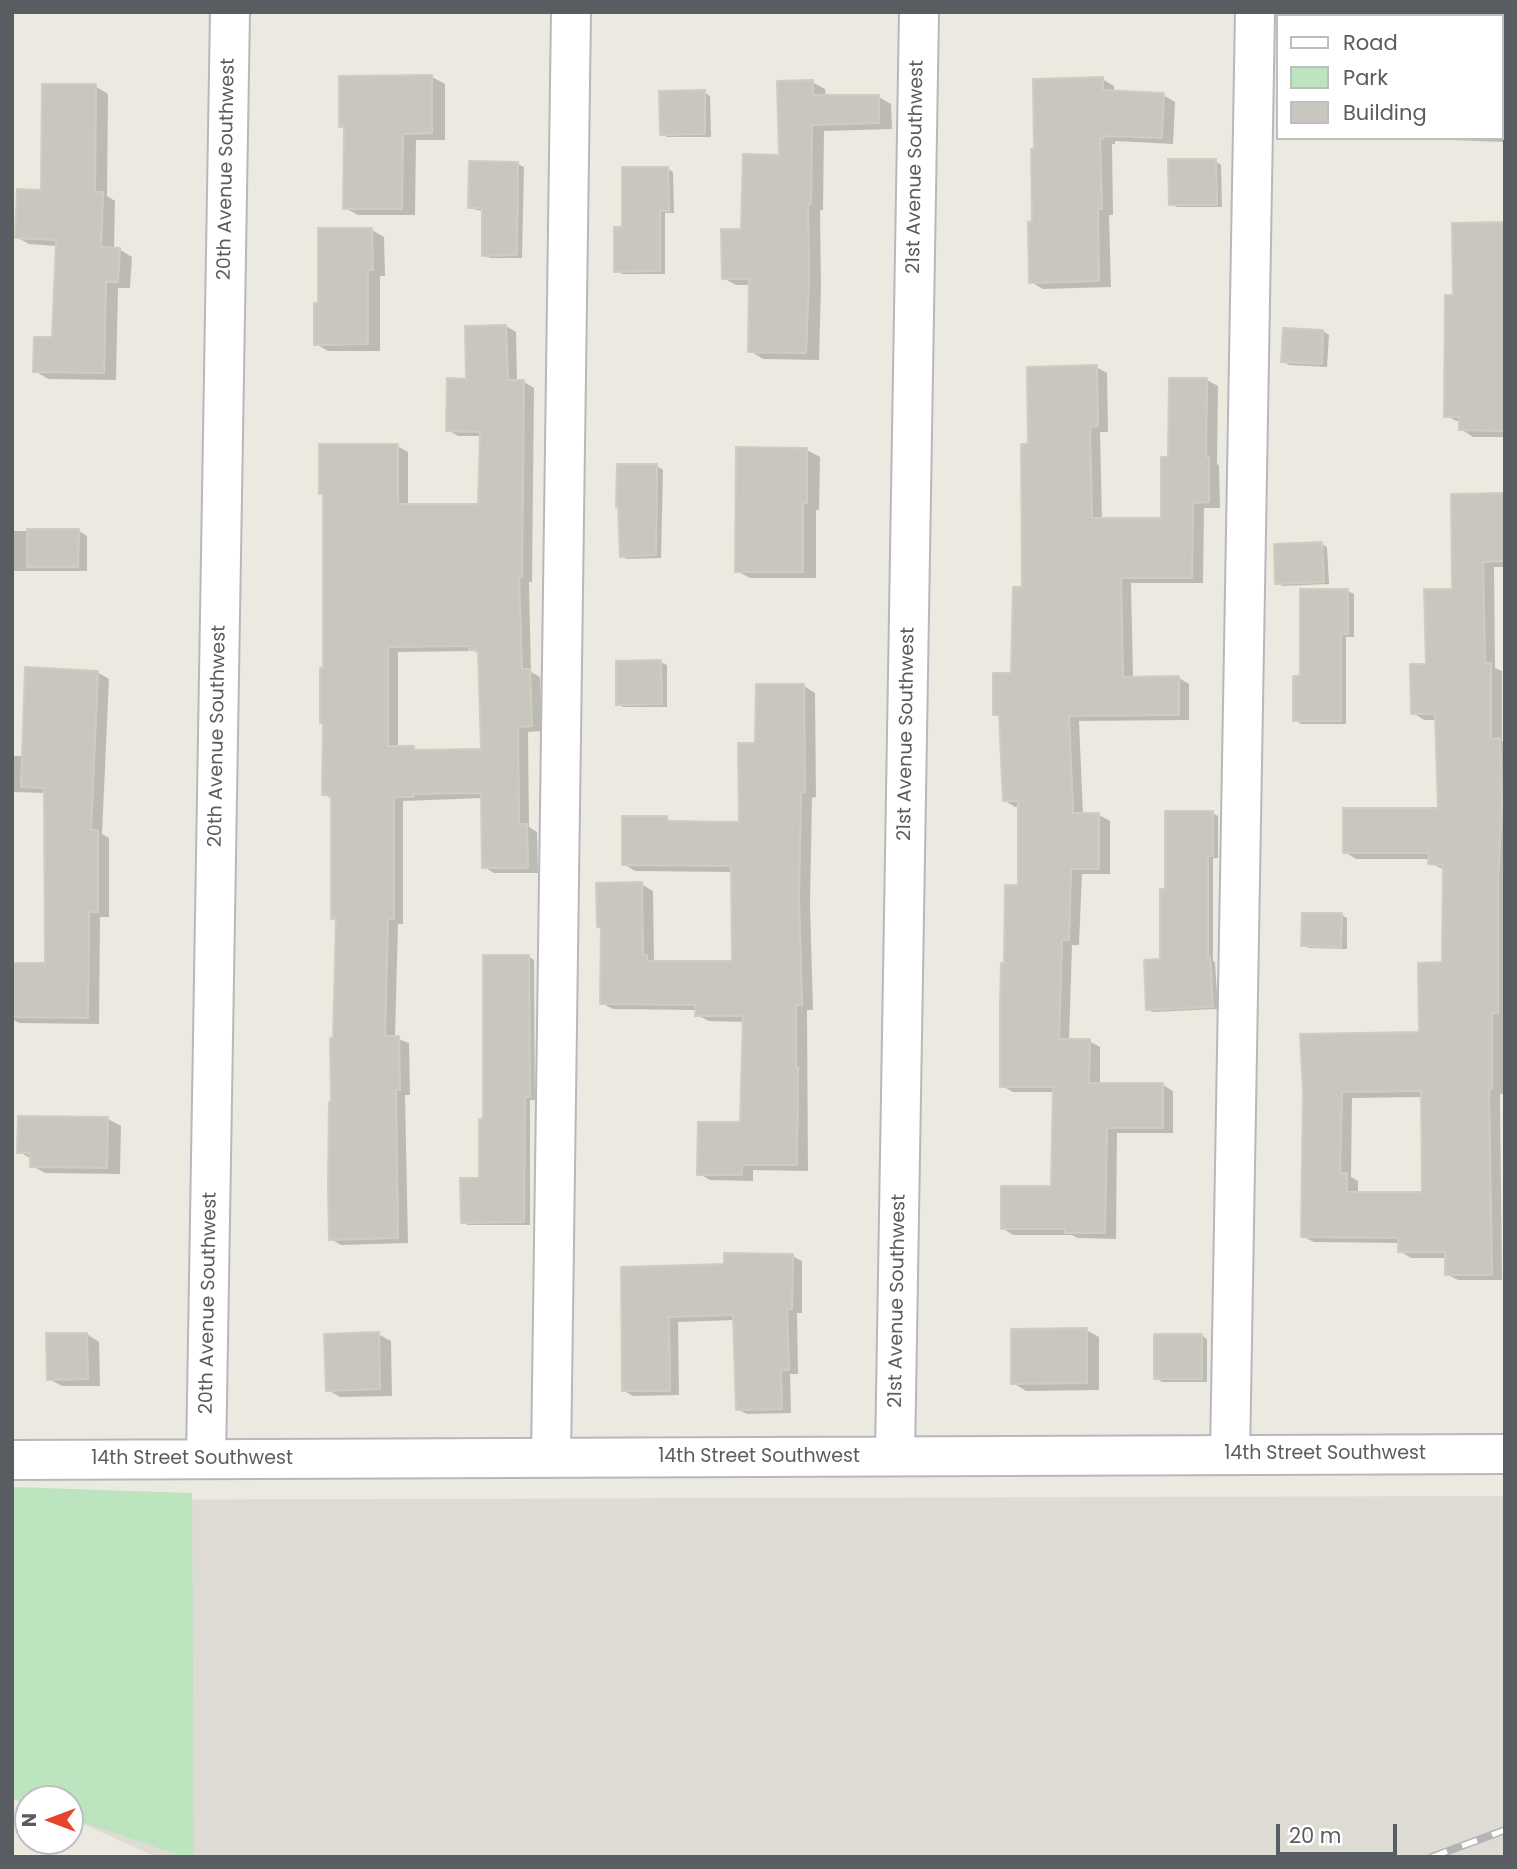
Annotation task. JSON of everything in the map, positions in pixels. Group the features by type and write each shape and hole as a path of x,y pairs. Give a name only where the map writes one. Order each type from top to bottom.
{"street":[{"name":"20th Avenue Southwest","path":"206,1459 230,12"},
{"path":"551,1458 571,12"},
{"name":"21st Avenue Southwest","path":"895,1456 919,12"},
{"path":"1230,1455 1255,12"},
{"name":"14th Street Southwest","path":"12,1460 1505,1454"}],"shaded area":[{"path":"1505,1496 1505,1857 156,1857 84,1824 84,1785 67,1785 12,1500"}],"green space":[{"path":"12,1487 192,1493 194,1857 185,1857 84,1823 84,1785 14,1785 12,1799"}],"building":[{"path":"432,75 432,133 403,134 402,209 343,209 344,127 339,127 339,76"},
{"path":"1103,77 1103,90 1164,93 1162,138 1104,136 1100,139 1102,209 1098,209 1099,281 1029,283 1028,222 1032,221 1031,149 1034,149 1033,79"},
{"path":"813,80 813,95 879,95 879,123 812,125 806,353 748,352 749,279 722,279 721,229 741,229 743,154 779,155 777,81"},
{"path":"42,84 96,84 95,192 103,192 101,247 120,248 118,282 106,282 104,373 33,372 34,337 52,337 56,240 15,238 17,189 41,190"},
{"path":"705,90 705,134 660,135 659,91"},
{"path":"1168,159 1216,159 1217,205 1169,205"},
{"path":"469,161 518,162 517,255 482,256 482,208 468,208"},
{"path":"622,167 668,167 669,211 660,211 660,271 614,272 614,227 622,227"},
{"path":"1504,222 1504,431 1459,430 1459,417 1444,417 1445,295 1453,295 1452,223"},
{"path":"318,228 372,228 373,270 368,270 368,344 314,345 314,303 318,303"},
{"path":"506,325 508,380 524,380 522,577 519,577 522,669 530,669 532,726 518,727 519,824 527,824 528,868 482,868 481,793 394,797 394,919 388,919 385,1036 399,1036 400,1090 396,1090 398,1238 329,1240 330,1038 333,1038 336,919 331,919 331,795 322,795 323,723 320,723 320,668 323,668 323,494 319,494 319,444 398,444 398,504 478,504 480,432 446,431 447,378 466,379 465,326","holes":["469,646 469,650 478,650 481,749 414,750 414,746 388,746 388,647"]},
{"path":"1283,328 1323,330 1322,364 1281,362"},
{"path":"1097,365 1098,426 1090,427 1092,518 1161,518 1161,457 1168,457 1169,378 1207,378 1206,457 1209,457 1209,502 1193,503 1192,578 1121,578 1123,677 1179,676 1179,715 1069,716 1073,813 1099,813 1099,869 1071,869 1069,940 1062,940 1059,1039 1090,1039 1089,1083 1163,1083 1163,1128 1107,1128 1105,1233 1065,1233 1065,1229 1001,1229 1001,1186 1051,1186 1053,1087 1000,1087 1005,885 1018,885 1018,801 1003,801 999,715 993,715 993,673 1011,673 1013,587 1022,587 1021,444 1028,444 1027,367"},
{"path":"736,447 807,448 807,503 803,503 803,572 735,572"},
{"path":"617,464 657,464 656,555 620,557 616,507"},
{"path":"1505,493 1505,561 1483,562 1485,663 1491,663 1491,739 1500,738 1502,804 1498,880 1498,1013 1492,1013 1492,1089 1489,1089 1492,1275 1445,1275 1445,1252 1398,1252 1398,1238 1301,1237 1303,1093 1300,1034 1419,1032 1418,963 1442,962 1443,865 1428,864 1429,853 1343,853 1343,808 1438,808 1435,714 1411,714 1410,664 1426,664 1424,589 1452,589 1451,494","holes":["1421,1091 1422,1192 1347,1192 1347,1173 1340,1173 1342,1092"]},
{"path":"27,529 79,529 78,567 27,567"},
{"path":"1322,542 1324,582 1275,584 1274,544"},
{"path":"1300,589 1348,589 1348,634 1341,634 1341,721 1293,721 1293,676 1300,676"},
{"path":"661,660 662,704 616,705 616,661"},
{"path":"25,667 98,671 91,830 98,830 98,912 89,912 88,1018 12,1017 12,963 45,963 44,788 21,787"},
{"path":"756,684 804,684 805,792 801,792 799,897 802,1005 796,1005 797,1165 742,1165 742,1175 697,1175 698,1122 740,1122 743,1016 695,1016 696,1005 600,1004 601,927 597,927 596,883 642,882 643,955 647,955 647,961 732,961 731,866 622,865 622,816 667,816 667,821 739,822 738,743 755,743"},
{"path":"1165,811 1213,811 1213,856 1208,856 1208,957 1213,1007 1146,1010 1144,960 1160,959 1160,889 1165,889"},
{"path":"1302,913 1342,913 1341,947 1301,946"},
{"path":"483,955 529,955 530,1097 525,1097 524,1222 461,1223 460,1178 479,1178 479,1119 483,1119"},
{"path":"18,1116 108,1117 107,1168 30,1167 30,1153 17,1153"},
{"path":"724,1253 793,1254 792,1309 787,1309 789,1370 781,1370 782,1409 736,1410 733,1315 669,1317 670,1391 622,1391 621,1267 724,1264"},
{"path":"1087,1328 1087,1383 1011,1384 1011,1329"},
{"path":"379,1332 380,1389 326,1391 324,1334"},
{"path":"46,1333 87,1333 88,1379 47,1380"},
{"path":"1154,1334 1202,1334 1202,1379 1154,1379"}],"railway":[{"path":"1432,1857 1505,1830"}]}
